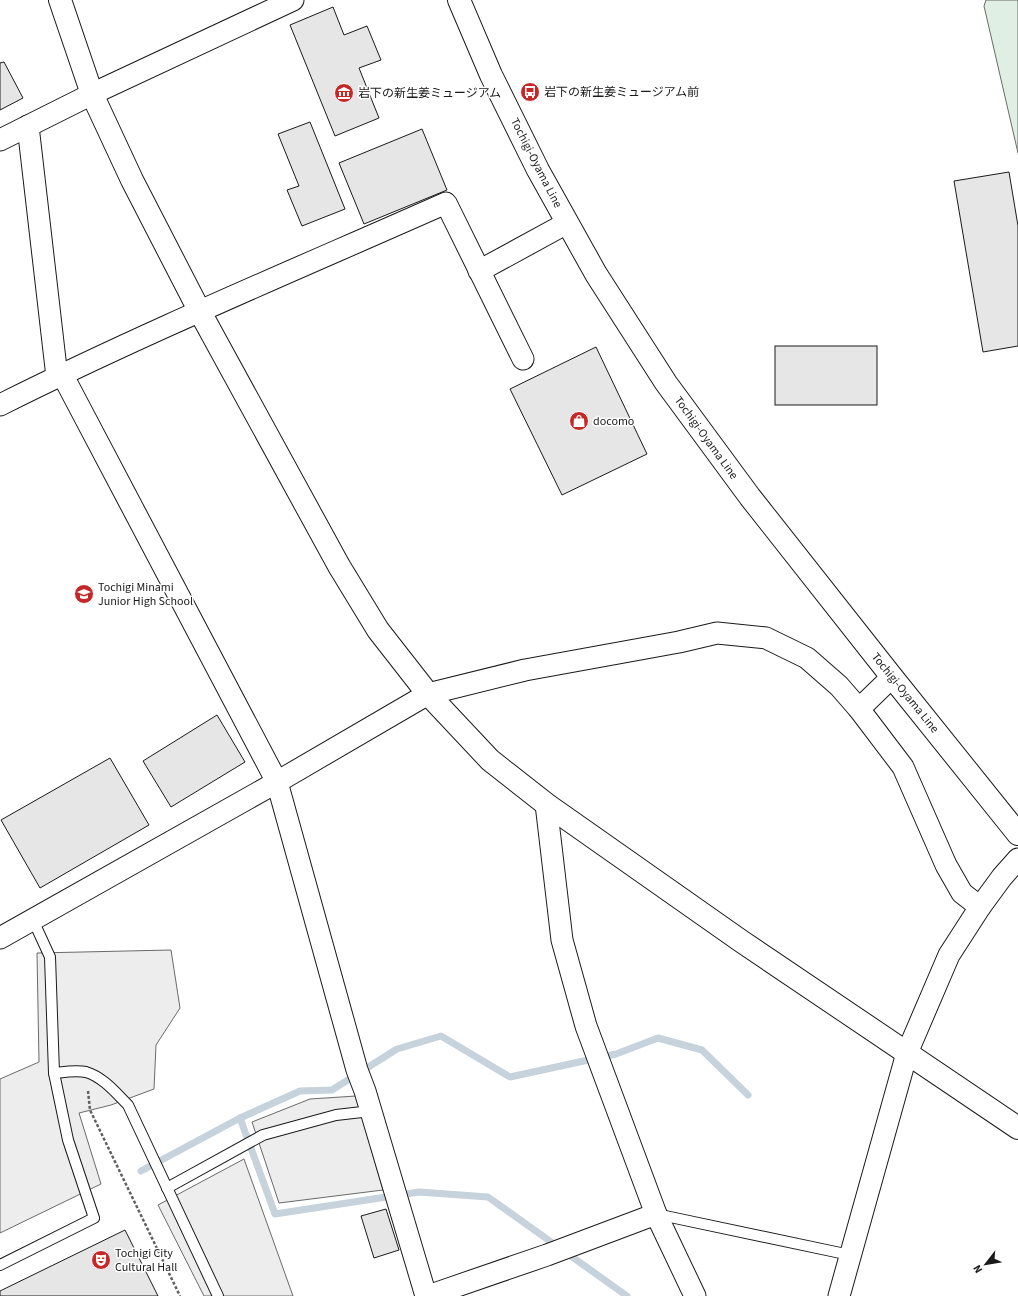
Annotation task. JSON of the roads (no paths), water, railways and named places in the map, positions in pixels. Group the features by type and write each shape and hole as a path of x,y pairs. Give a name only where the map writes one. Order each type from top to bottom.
{"street":[{"path":"60,0 92,94 132,180 200,312 338,566 378,630 428,694 490,760 546,804 734,936 1018,1128"},
{"path":"0,140 92,94 292,0"},
{"name":"Tochigi-Oyama Line","path":"459,0 492,75 538,170 596,274 666,383 750,496 892,678 1018,834"},
{"path":"28,126 59,375 277,782 357,1070 365,1091 427,1296 547,1255 656,1214"},
{"path":"0,405 59,375 446,203 523,359"},
{"path":"479,271 567,223"},
{"path":"0,938 277,782 428,694 525,670 679,642 718,633 766,638 807,658 839,686 859,709 903,767 946,865 962,893 980,907"},
{"path":"859,709 892,678"},
{"path":"546,804 562,940 586,1026 656,1214 695,1296"},
{"path":"839,1296 907,1052 949,955 980,907 1002,877 1018,859"}],"lane":[{"path":"0,1265 94,1218 68,1140 54,1073 50,957 33,920"},
{"path":"54,1073 86,1072 104,1081 128,1105 218,1296"},
{"path":"167,1188 263,1135 336,1115 371,1112"},
{"path":"656,1214 850,1255"}],"waterway":[{"path":"240,1118 300,1091 332,1090 397,1049 441,1036 510,1077 616,1054 658,1038 702,1050 748,1095"},
{"path":"141,1171 240,1118 275,1214 419,1192 488,1197 627,1296"}],"place":[{"name":"岩下の新生姜ミュージアム前","path":"530,92"},
{"name":"岩下の新生姜ミュージアム","path":"344,93"},
{"name":"docomo","path":"579,421"},
{"name":"Tochigi Minami Junior High School","path":"84,594"},
{"name":"Tochigi City Cultural Hall","path":"101,1260"}]}
